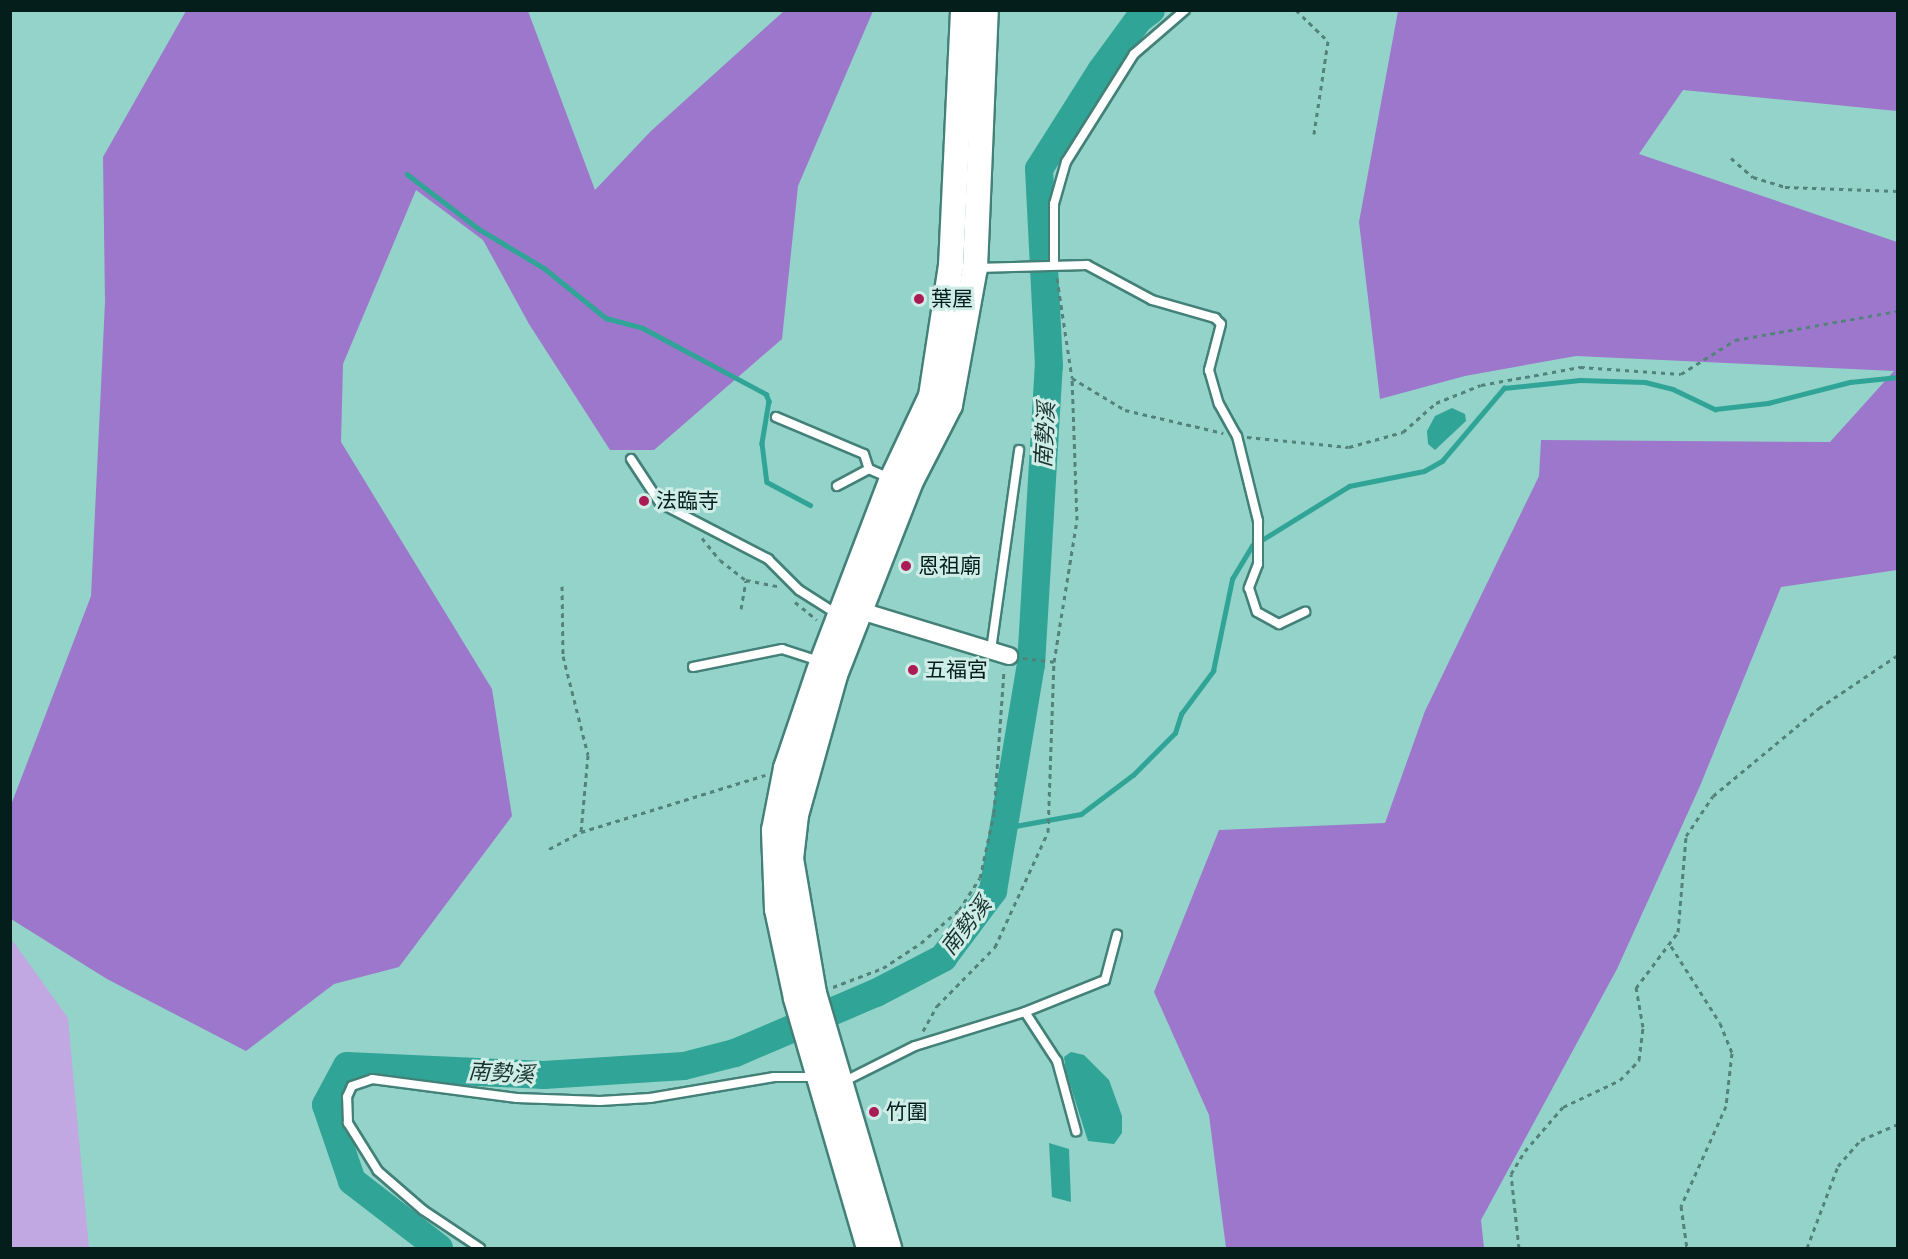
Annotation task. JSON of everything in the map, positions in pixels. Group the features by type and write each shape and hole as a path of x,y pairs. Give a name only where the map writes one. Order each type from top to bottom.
{"street":[{"path":"963,10 971,267"},
{"path":"869,1248 809,997 773,868 774,830 850,614 931,396 971,267 986,10"},
{"path":"850,614 1002,654"},
{"path":"796,771 822,662 850,614"},
{"path":"825,1067 889,1248"}],"lane":[{"path":"1053,265 1054,204 1066,162 1134,54 1185,10"},
{"path":"971,267 1087,266 1152,300 1215,318 1221,324 1209,370 1219,404 1237,436 1258,521 1258,564 1249,588 1257,612 1279,624 1305,612"},
{"path":"776,417 864,454 868,469"},
{"path":"1002,654 1019,450"},
{"path":"631,459 660,503 768,559 799,590 850,614"},
{"path":"837,486 868,469 901,480"},
{"path":"693,668 782,649 822,662"},
{"path":"480,1248 423,1210 378,1171 348,1123 347,1098 352,1086 372,1079 481,1094 600,1101 650,1098 825,1067 915,1046 1025,1012 1105,980 1118,934"},
{"path":"1025,1012 1057,1061 1076,1131"}],"path":[{"path":"1296,10 1328,41 1314,134"},
{"path":"1731,158 1753,177 1785,187 1898,190"},
{"path":"915,1046 937,1006 995,947 1048,832 1054,662 1077,520 1072,378 1053,265"},
{"path":"1072,378 1125,410 1237,436 1349,447 1403,432 1436,404 1481,385 1580,367 1646,368 1681,374 1735,340 1898,311"},
{"path":"693,521 706,546 746,580 779,587"},
{"path":"741,609 746,580"},
{"path":"562,586 563,656 588,755 581,832"},
{"path":"787,595 812,620 850,614"},
{"path":"809,997 883,968 921,943 958,910 980,878 994,813 1002,654 1054,662"},
{"path":"1520,1248 1511,1174 1563,1107 1620,1080 1639,1060 1643,1027 1636,988 1654,958 1671,946 1678,932 1686,836 1713,796 1819,708 1898,655"},
{"path":"549,849 581,832 796,771"},
{"path":"1671,946 1720,1023 1732,1053 1726,1106 1681,1206 1686,1248"},
{"path":"1807,1248 1838,1166 1861,1140 1898,1124"}],"shaded area":[{"path":"186,11 528,11 595,190 651,131 784,11 873,11 798,186 782,339 654,450 610,450 529,324 483,240 416,190 343,364 341,442 492,689 512,816 399,967 334,984 246,1051 107,979 11,919 11,805 91,596 105,302 103,157"},
{"path":"1398,11 1897,11 1897,111 1683,90 1639,154 1897,242 1897,570 1781,587 1700,786 1617,969 1481,1220 1484,1248 1226,1248 1209,1115 1154,992 1219,830 1385,823 1425,711 1539,476 1541,440 1830,442 1894,371 1576,356 1465,376 1380,399 1359,222"},
{"path":"1452,408 1465,414 1466,421 1435,450 1428,444 1427,431 1435,416"},
{"path":"10,937 68,1018 89,1248 11,1248"},
{"path":"1071,1052 1084,1055 1109,1080 1122,1116 1122,1133 1114,1144 1088,1141 1066,1072 1064,1057"},
{"path":"1049,1143 1069,1149 1071,1202 1052,1197"}],"waterway":[{"name":"南勢溪","path":"439,1248 352,1181 326,1105 347,1066 544,1075 684,1066 735,1053 876,993 943,958 993,891 1031,665 1049,366 1039,169 1101,71 1139,19 1151,10"},
{"path":"407,174 479,229 544,268 606,318 643,328 766,394 769,401 762,443 767,482 810,505"},
{"path":"1004,828 1081,814 1133,775 1175,733 1181,714 1213,671 1232,579 1252,546 1349,486 1424,471 1442,461 1504,388 1580,380 1645,382 1673,389 1715,409 1768,403 1850,382 1898,377"}],"place":[{"name":"葉屋","path":"919,299"},
{"name":"法臨寺","path":"644,501"},
{"name":"恩祖廟","path":"906,566"},
{"name":"五福宮","path":"913,670"},
{"name":"竹圍","path":"874,1112"}]}
